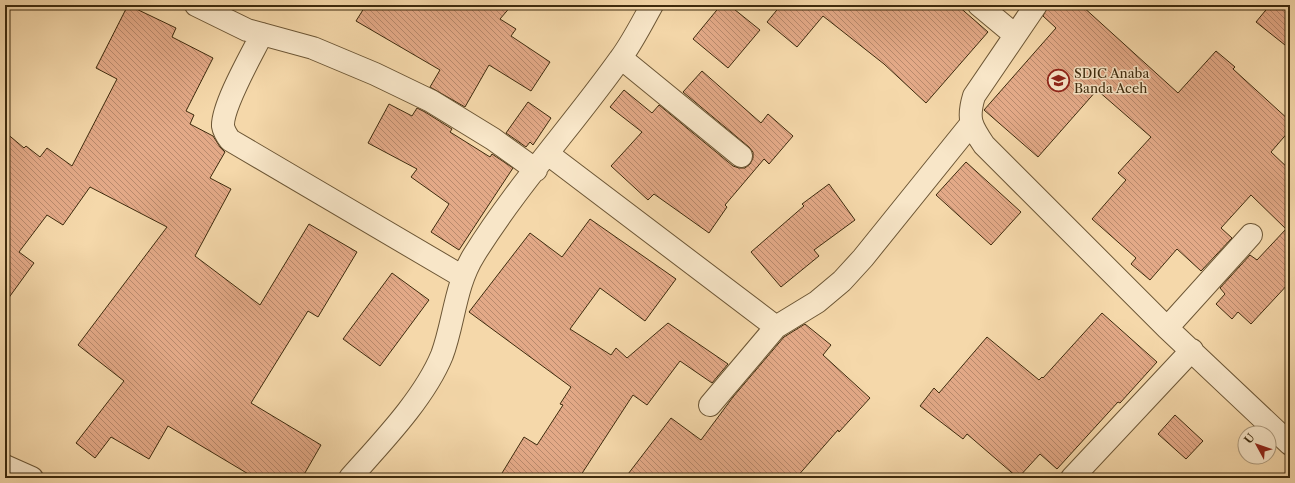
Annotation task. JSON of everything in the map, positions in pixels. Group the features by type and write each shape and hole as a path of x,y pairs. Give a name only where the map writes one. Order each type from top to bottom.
{"street":[{"path":"196,5 247,30 313,48 375,74 431,102 493,139 542,162 776,327"},
{"path":"350,478 401,419 426,383 441,357 452,326 463,277 473,256 621,58 652,5"},
{"path":"979,5 1015,35"},
{"path":"1036,5 974,96 970,111 971,124 984,145 1167,328 1288,435"},
{"path":"262,34 229,103 224,119 223,128 230,140 463,277"},
{"path":"621,58 741,156"},
{"path":"710,405 776,327 817,302 842,281 863,258 971,124"},
{"path":"1167,328 1251,235"},
{"path":"1072,478 1192,350"},
{"path":"5,466 32,478"}],"building":[{"path":"128,5 176,28 172,37 213,58 186,111 194,115 190,124 213,136 225,152 210,178 231,189 195,256 260,305 309,224 357,252 318,317 308,311 251,403 321,445 302,478 255,478 168,426 149,459 111,437 95,458 76,443 124,381 78,345 167,227 90,187 63,225 47,215 19,252 34,263 5,303 5,132 24,148 26,146 40,157 47,148 72,166 117,79 96,68"},
{"path":"366,5 512,5 500,19 516,29 511,36 550,62 531,91 489,65 465,107 430,87 440,70 356,21"},
{"path":"721,5 729,5 760,30 728,68 693,39"},
{"path":"781,5 957,5 988,32 926,103 884,64 823,16 797,47 767,22"},
{"path":"1048,5 1081,5 1178,93 1216,51 1235,67 1233,69 1290,121 1290,130 1271,152 1290,170 1290,282 1251,324 1238,312 1232,319 1216,304 1225,294 1220,288 1250,255 1257,260 1286,229 1251,195 1221,228 1232,238 1201,271 1177,249 1150,280 1131,264 1136,258 1092,219 1126,180 1118,173 1151,137 1097,90 1038,157 984,110 1056,28 1043,16"},
{"path":"1270,5 1290,5 1290,49 1256,22"},
{"path":"702,71 761,123 768,114 793,136 769,164 764,159 725,205 727,207 709,233 654,194 648,200 611,166 642,132 610,107 624,90 652,113 659,105 733,166 745,168 750,164 753,158 753,152 749,147 683,92"},
{"path":"528,102 551,118 533,145 530,142 526,147 506,133"},
{"path":"389,104 412,116 417,108 425,112 452,129 450,132 490,157 492,154 513,168 459,250 431,232 449,204 411,177 417,169 368,143"},
{"path":"966,162 1021,212 991,245 936,195"},
{"path":"829,184 855,220 814,250 819,256 781,287 751,252 804,206 802,204"},
{"path":"590,219 676,279 645,321 600,288 570,329 611,355 616,348 627,358 668,323 728,364 712,383 680,361 647,405 633,395 579,478 499,478 524,437 537,445 563,405 560,404 571,387 469,312 530,233 562,257"},
{"path":"392,273 429,300 380,366 343,339"},
{"path":"1102,313 1157,362 1057,469 1040,454 1018,478 967,434 963,439 920,406 934,388 939,393 987,337 1039,380 1042,377 1043,378"},
{"path":"805,324 831,345 823,355 870,398 839,432 838,430 796,478 625,478 671,418 701,440 733,397 784,337"},
{"path":"1175,415 1203,441 1186,459 1158,434"}],"place":[{"name":"SDIC Anaba Banda Aceh","path":"1058,80"}]}
